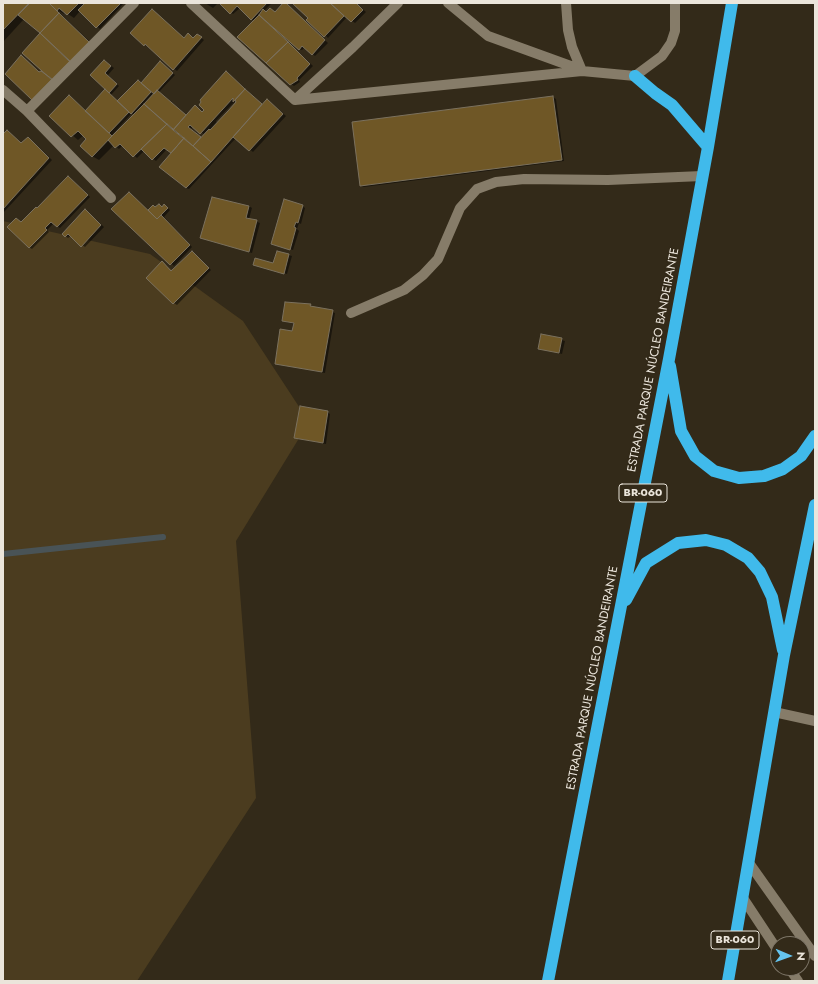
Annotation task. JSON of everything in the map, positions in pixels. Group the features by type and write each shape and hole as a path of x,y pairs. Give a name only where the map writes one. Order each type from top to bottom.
{"highway":[{"name":"ESTRADA PARQUE NÚCLEO BANDEIRANTE","path":"548,981 669,359 708,147 732,3"},
{"path":"635,76 672,105 708,147"},
{"path":"669,359 681,431 696,456 714,471 739,478 764,476 783,469 801,456 815,436"},
{"name":"BR-060","path":"728,981 784,655 815,505"},
{"path":"620,609 646,564 678,544 706,540 726,544 748,558 760,572 772,597 784,655"}],"street":[{"path":"27,111 134,3"},
{"path":"191,3 295,100 582,71 635,76 662,56 671,43 675,31 675,3"},
{"path":"295,100 398,3"},
{"path":"448,3 488,36 582,71"},
{"path":"566,3 568,30 572,47 582,71"},
{"path":"3,90 27,111 111,198"},
{"path":"351,313 404,290 423,275 438,259 460,208 477,189 496,182 524,179 608,180 702,176"},
{"path":"774,712 815,721"},
{"path":"749,863 815,956"},
{"path":"743,898 770,939"}],"shaded area":[{"path":"3,221 150,254 243,321 309,422 236,541 256,798 137,981 3,981"}],"building":[{"path":"3,3 29,3 3,30"},
{"path":"30,3 49,3 59,13 40,33 18,15"},
{"path":"49,3 79,3 67,15 59,8 57,11"},
{"path":"85,3 120,4 96,28 78,10"},
{"path":"219,3 267,3 251,20 237,6 230,14"},
{"path":"283,3 286,3 325,40 312,55 302,46 299,50 259,15 263,9 266,12 270,8 275,12"},
{"path":"292,3 330,3 344,16 324,37 306,20 308,18"},
{"path":"330,3 356,3 363,10 351,22"},
{"path":"152,9 184,38 188,33 193,38 197,34 202,37 173,70 145,44 144,46 130,33"},
{"path":"59,13 89,42 70,62 40,33"},
{"path":"259,15 288,42 266,63 237,37"},
{"path":"40,33 70,61 52,80 22,53"},
{"path":"288,42 310,64 297,78 298,80 290,85 266,63"},
{"path":"21,55 39,72 41,71 52,79 32,100 5,74"},
{"path":"104,60 111,66 105,73 117,84 109,93 90,75"},
{"path":"160,61 173,73 154,94 141,83"},
{"path":"226,71 245,89 233,102 233,98 200,134 190,125 188,127 201,137 193,146 173,130 195,105 202,112 204,110 199,105 201,102 200,100"},
{"path":"138,80 151,92 131,114 117,101"},
{"path":"105,89 129,112 109,133 85,111"},
{"path":"245,89 262,104 211,162 193,146 228,111"},
{"path":"157,90 186,115 173,130 144,104"},
{"path":"69,95 112,136 92,157 80,146 86,139 78,131 71,137 49,116"},
{"path":"553,96 562,160 360,186 352,122"},
{"path":"267,99 283,114 249,151 233,137"},
{"path":"144,104 167,124 133,157 120,144 115,148 108,140"},
{"path":"167,124 184,138 171,153 164,148 152,160 141,149"},
{"path":"7,130 21,143 28,137 49,158 3,209 3,134"},
{"path":"184,138 211,162 186,188 159,167"},
{"path":"68,176 88,195 57,227 51,222 45,228 47,230 29,248 7,227 16,218 21,222"},
{"path":"129,192 157,219 161,215 190,245 170,265 111,209"},
{"path":"212,197 249,206 246,218 257,220 249,252 200,238"},
{"path":"284,199 303,205 298,223 296,222 294,227 296,228 290,250 271,244"},
{"path":"159,204 162,207 164,204 168,208 157,219 148,210 153,205 155,207"},
{"path":"85,209 101,225 81,247 68,234 65,237 62,234"},
{"path":"192,251 209,268 173,304 146,278 162,261 171,271"},
{"path":"277,251 289,254 284,274 253,265 255,258 273,263"},
{"path":"285,302 311,304 310,306 333,310 322,372 275,364 280,329 292,331 294,323 282,321"},
{"path":"541,334 562,338 559,353 538,349"},
{"path":"300,406 328,411 323,443 294,438"}],"waterway":[{"path":"3,554 163,537"}]}
